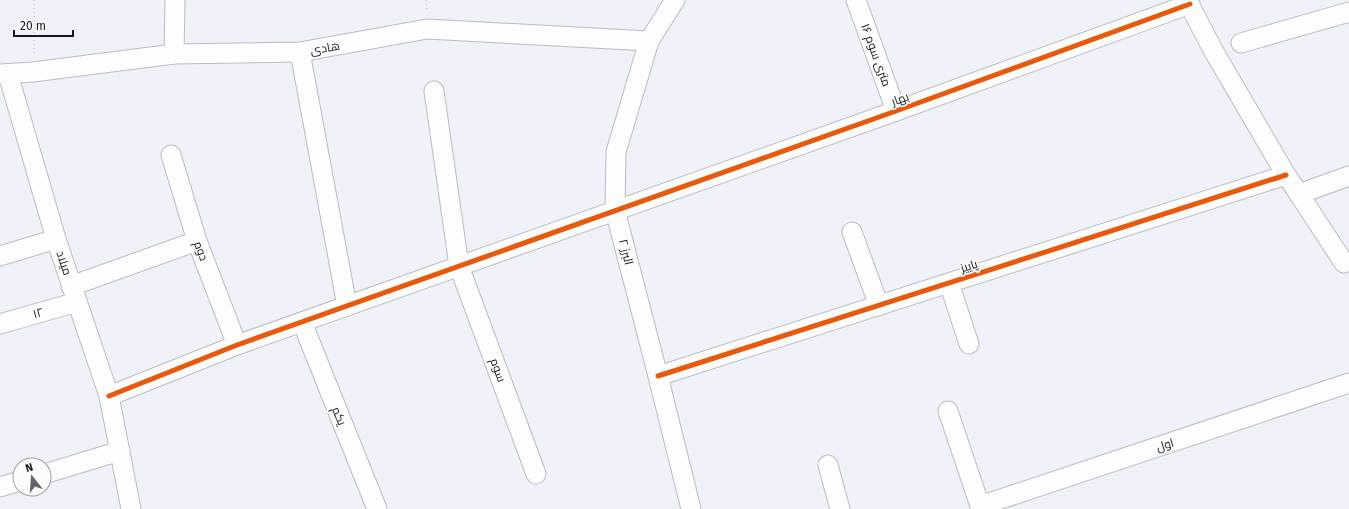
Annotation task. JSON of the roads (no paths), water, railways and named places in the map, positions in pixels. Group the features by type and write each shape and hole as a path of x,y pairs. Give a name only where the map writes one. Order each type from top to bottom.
{"street":[{"path":"174,54 175,0"},
{"name":"البرز ۲","path":"675,0 649,41 616,152 615,210 658,376 688,508"},
{"name":"۱۶ متری سوم","path":"856,0 896,111"},
{"path":"1188,2 1213,50 1286,175 1344,263"},
{"name":"بهار","path":"109,396 237,345 896,111 1188,2"},
{"path":"1242,43 1349,12"},
{"name":"هادی","path":"4,74 33,72 174,54 300,52 427,29 649,41"},
{"path":"300,52 347,306"},
{"name":"میلاد","path":"4,74 56,239 109,396 131,509"},
{"name":"سوم","path":"434,91 459,266 536,474"},
{"name":"دوم","path":"171,156 197,241 237,345"},
{"name":"پاییز","path":"658,376 1286,175"},
{"path":"1299,194 1349,176"},
{"path":"852,232 879,306"},
{"path":"0,256 56,239"},
{"name":"۱۲","path":"0,324 197,241"},
{"path":"949,283 969,344"},
{"name":"یکم","path":"302,322 377,509"},
{"name":"اول","path":"980,508 1349,383"},
{"path":"948,411 980,508"},
{"path":"52,472 120,451"},
{"path":"828,466 840,509"},
{"path":"0,487 12,483"}]}
